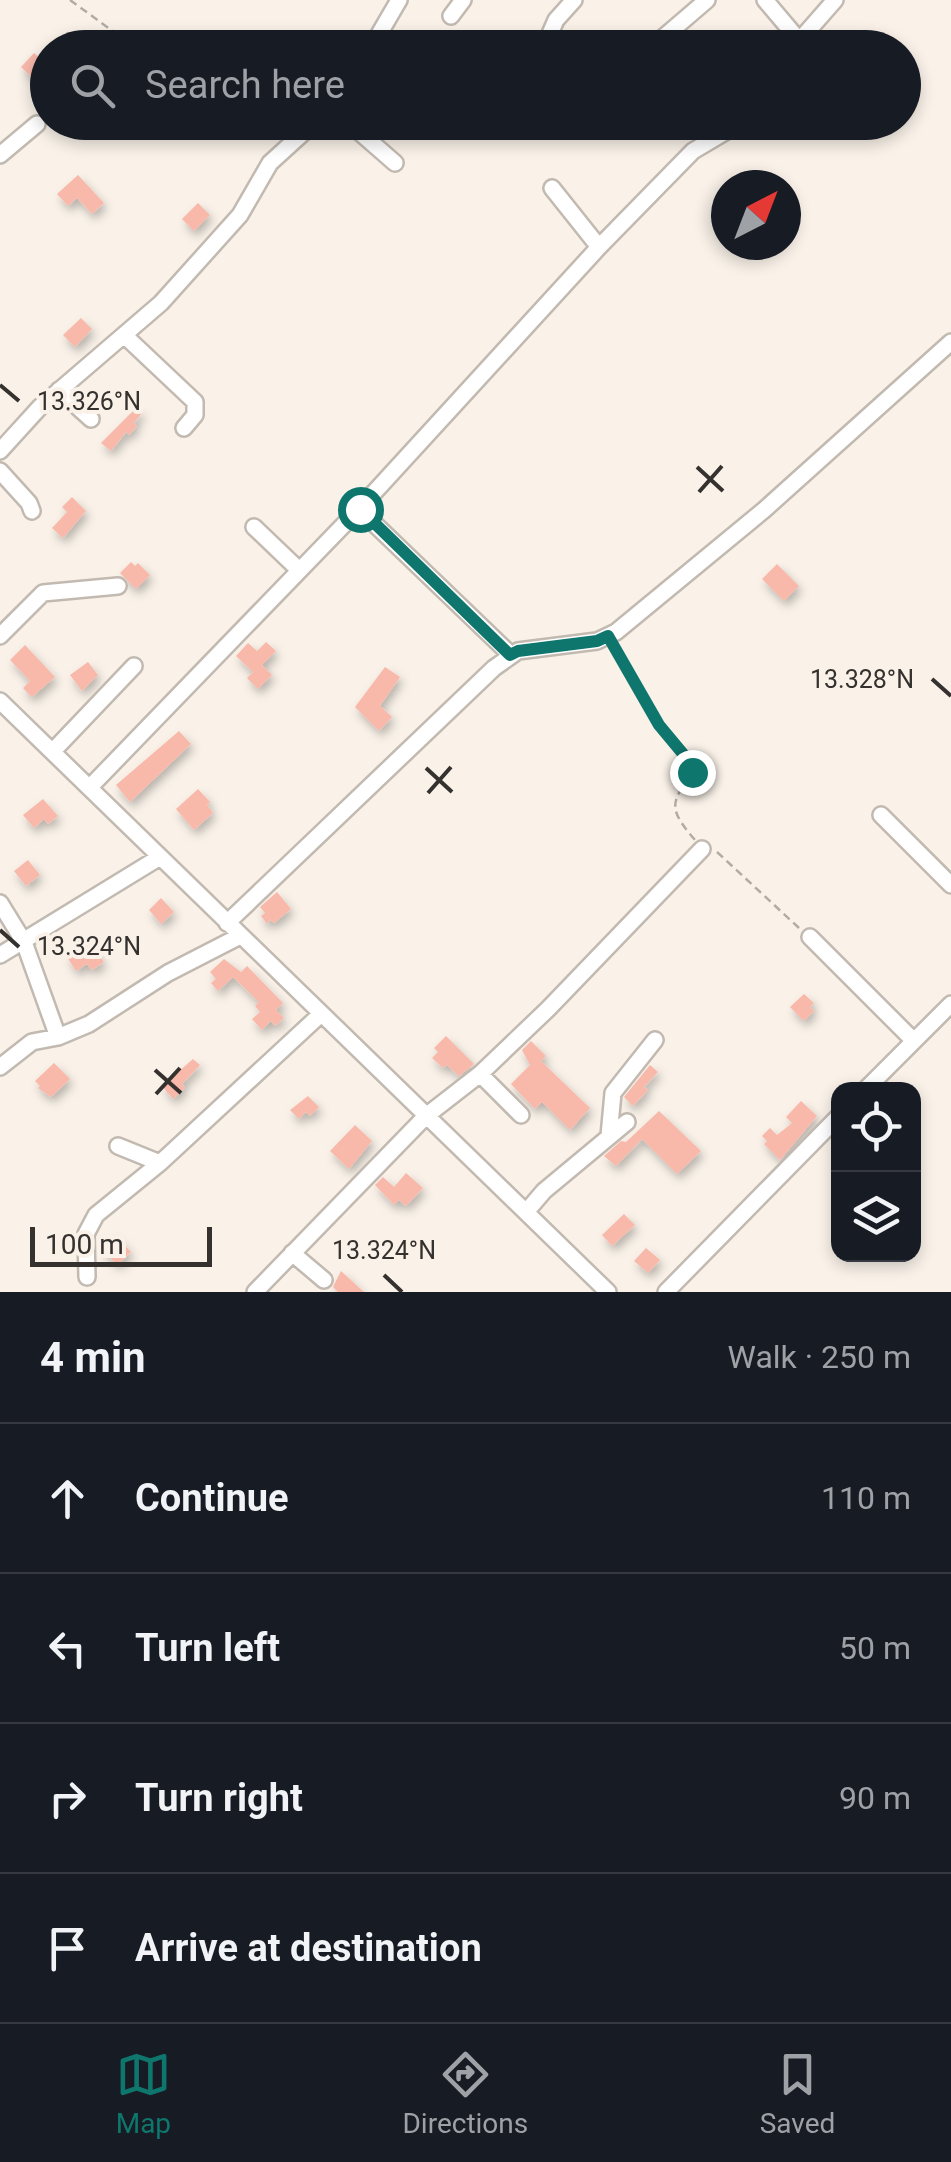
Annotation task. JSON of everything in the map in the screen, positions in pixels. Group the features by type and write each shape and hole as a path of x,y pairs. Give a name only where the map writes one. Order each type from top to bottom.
{"street":[{"path":"382,30 399,0"},
{"path":"451,16 463,0"},
{"path":"552,30 574,0"},
{"path":"672,30 706,0"},
{"path":"765,0 786,30"},
{"path":"807,30 835,0"},
{"path":"0,156 30,130"},
{"path":"0,451 40,407 161,303 240,215 270,163 295,140"},
{"path":"369,140 395,163"},
{"path":"91,786 360,509 599,248 694,151 712,140"},
{"path":"552,188 599,248"},
{"path":"124,334 196,402 195,415 184,428"},
{"path":"227,923 510,655 608,636 764,510 951,342"},
{"path":"60,390 91,419"},
{"path":"0,471 29,502 32,511"},
{"path":"360,509 510,655"},
{"path":"254,527 299,570"},
{"path":"0,636 43,593 118,586"},
{"path":"53,751 134,666"},
{"path":"0,701 608,1292"},
{"path":"881,815 951,885"},
{"path":"255,1292 426,1116 480,1074 548,1009 702,849"},
{"path":"0,956 160,858"},
{"path":"0,903 24,942 58,1037"},
{"path":"0,1066 32,1042 58,1037 89,1024 168,974 240,936"},
{"path":"810,937 914,1042"},
{"path":"873,1082 951,1004"},
{"path":"87,1277 86,1234 96,1214 160,1164 322,1014"},
{"path":"608,1136 613,1093 655,1040"},
{"path":"480,1074 522,1115"},
{"path":"526,1212 544,1191 627,1122"},
{"path":"666,1292 831,1125"},
{"path":"118,1146 160,1164"},
{"path":"96,1214 96,1233 102,1242"},
{"path":"292,1253 324,1280"}],"path":[{"path":"70,0 111,30"},
{"path":"608,636 659,725 694,767 678,789 674,814 702,849 718,852 810,937"}],"building":[{"path":"30,57 30,76 21,67"},
{"path":"78,175 104,203 92,214 77,198 68,206 57,194"},
{"path":"198,203 210,215 194,231 182,219"},
{"path":"81,318 92,329 75,347 63,335"},
{"path":"136,408 142,413 134,423 137,426 129,435 126,432 111,451 101,443"},
{"path":"72,497 86,511 63,538 52,528 67,512 62,507"},
{"path":"131,562 135,566 138,563 150,575 136,589 120,573"},
{"path":"777,564 799,586 784,601 762,579"},
{"path":"266,642 276,651 262,665 272,675 258,689 247,678 253,672 236,656 248,643 257,651"},
{"path":"25,645 55,677 32,697 23,688 30,681 10,660"},
{"path":"88,662 98,675 82,691 70,675"},
{"path":"385,667 400,677 380,706 392,717 379,731 355,707"},
{"path":"179,731 191,744 130,802 116,785"},
{"path":"198,789 210,802 207,805 213,813 194,830 176,809"},
{"path":"43,799 58,816 48,824 44,819 34,828 23,815"},
{"path":"28,860 40,875 26,886 14,871"},
{"path":"277,892 291,909 267,924 260,907"},
{"path":"161,898 174,912 161,924 149,910"},
{"path":"89,941 104,962 92,970 87,964 76,971 67,957"},
{"path":"224,959 241,972 247,966 283,1003 276,1010 284,1018 275,1026 271,1021 262,1030 252,1019 260,1012 255,1006 259,1002 233,977 218,991 211,983 216,979 210,972"},
{"path":"804,994 814,1003 810,1007 814,1011 804,1021 790,1007"},
{"path":"446,1036 474,1064 459,1076 432,1058 438,1052 434,1048"},
{"path":"531,1041 546,1056 541,1061 590,1108 570,1130 542,1102 535,1109 511,1084 530,1065 522,1050"},
{"path":"193,1059 200,1065 173,1099 162,1086"},
{"path":"54,1063 70,1079 51,1097 35,1081"},
{"path":"650,1065 658,1072 633,1106 624,1097"},
{"path":"308,1096 319,1107 310,1116 306,1112 299,1119 290,1110"},
{"path":"801,1101 817,1116 780,1160 764,1144 767,1141 762,1136 770,1128 777,1135 792,1123 786,1117"},
{"path":"659,1111 701,1151 677,1174 642,1139 616,1166 604,1156 621,1141 626,1142"},
{"path":"355,1125 372,1141 349,1169 330,1151"},
{"path":"406,1173 423,1188 406,1206 399,1200 394,1205 375,1185 383,1177 394,1187"},
{"path":"624,1214 635,1225 612,1246 602,1235"},
{"path":"115,1235 131,1252 117,1265 101,1248"},
{"path":"646,1248 660,1260 648,1273 634,1261"},
{"path":"341,1271 364,1292 338,1292 333,1287"}],"route":[{"path":"360,509 510,655 608,636 659,725 689,758 694,767 692,772"}]}
